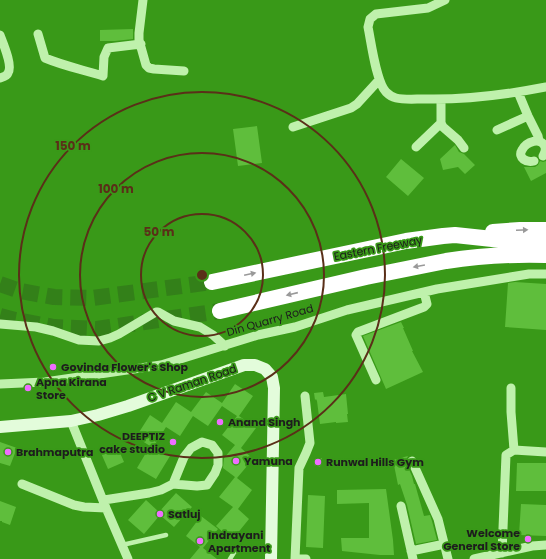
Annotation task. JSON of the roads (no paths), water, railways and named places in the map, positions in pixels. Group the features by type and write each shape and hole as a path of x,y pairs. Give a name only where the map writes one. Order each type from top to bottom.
{"highway":[{"path":"455,235 520,230 546,230"},
{"name":"Eastern Freeway","path":"212,282 406,240 455,235 521,248 546,255"},
{"name":"Eastern Freeway","path":"220,311 410,268 546,243"},
{"path":"458,260 520,265 546,265"}],"street":[{"path":"143,0 139,33 140,44 146,65 149,68 154,69 184,71"},
{"path":"445,0 428,8 376,14 370,19 368,27 379,80 384,90 390,96 398,98 441,99 476,97 546,87"},
{"path":"38,34 45,58 58,64 82,69 103,76 104,58 108,48 140,44"},
{"path":"0,35 3,52 10,63 10,70 8,74 0,78"},
{"path":"293,127 351,108 357,104 379,80"},
{"path":"518,92 539,141 542,142 545,150 543,156"},
{"path":"441,99 441,123 464,148"},
{"path":"497,130 528,116"},
{"path":"416,147 441,123"},
{"path":"534,161 527,162 523,160 520,154 525,146 535,141 539,141"},
{"name":"Din Quarry Road","path":"0,384 45,382 161,365 258,335 295,327 347,310 445,287 529,274 546,274"},
{"path":"376,380 356,335 358,332 424,307 427,304 424,292"},
{"path":"0,324 36,327 53,330 80,340 99,341 110,338 158,312 174,321 200,328 213,335 225,346"},
{"name":"C V Raman Road","path":"0,427 71,421 98,415 128,406 244,365 255,364 265,369 272,377 274,388 271,554"},
{"path":"511,388 514,450"},
{"path":"305,396 310,443 299,468 295,559 306,559"},
{"path":"71,421 128,559"},
{"path":"22,484 74,505 84,507 105,504 161,490 173,484 197,486 207,485 215,473 218,465 218,453 212,445 202,442 191,448 184,457 173,484"},
{"path":"502,553 506,455 514,450 546,452"},
{"path":"412,460 438,519 448,559"},
{"path":"401,506 412,555 440,545"},
{"path":"474,559 532,546 546,545"}],"lane":[{"path":"122,545 166,535"},
{"path":"230,559 235,551 271,554"}],"tunnel":[{"path":"0,284 20,291 54,297 92,298 212,282"},
{"path":"0,316 54,327 97,329 220,311"}],"place":[{"name":"Govinda Flower's Shop","path":"53,367"},
{"name":"Apna Kirana Store","path":"28,388"},
{"name":"Anand Singh","path":"220,422"},
{"name":"DEEPTIZ cake studio","path":"173,442"},
{"name":"Brahmaputra","path":"8,452"},
{"name":"Yamuna","path":"236,461"},
{"name":"Runwal Hills Gym","path":"318,462"},
{"name":"Satluj","path":"160,514"},
{"name":"Welcome General Store","path":"528,539"},
{"name":"Indrayani Apartment","path":"200,541"}]}
